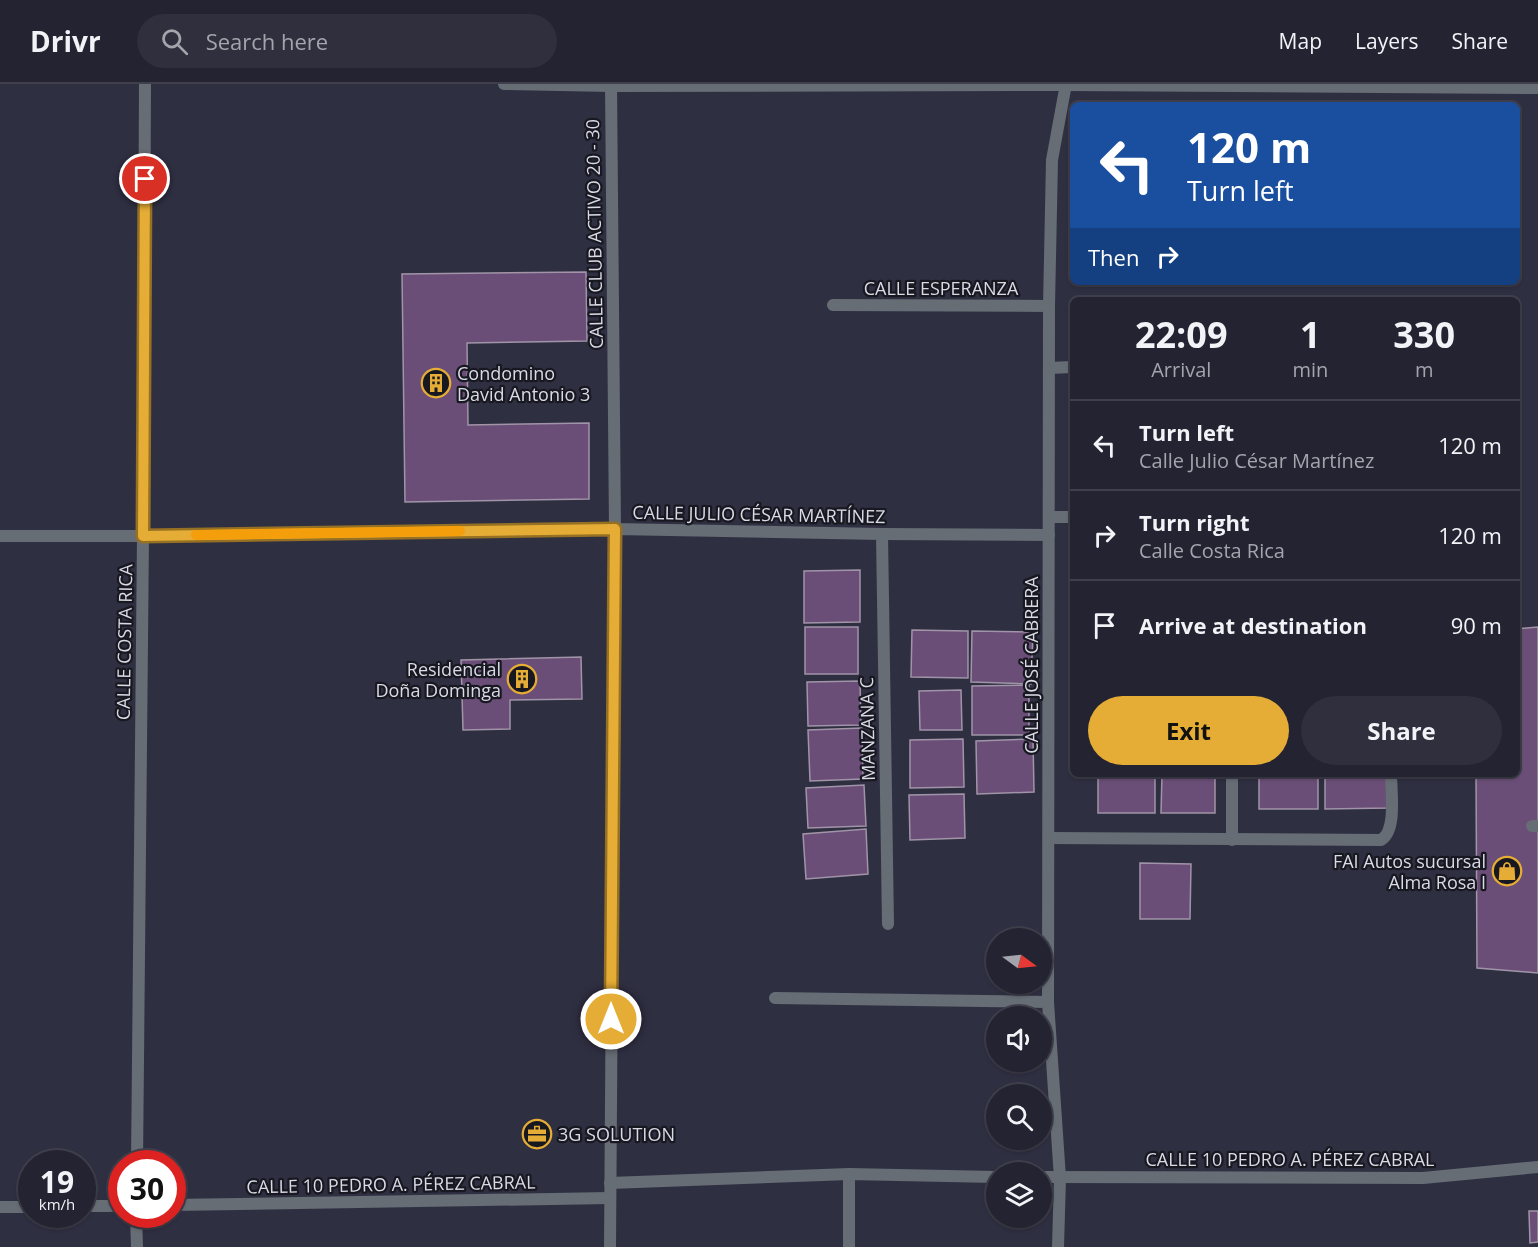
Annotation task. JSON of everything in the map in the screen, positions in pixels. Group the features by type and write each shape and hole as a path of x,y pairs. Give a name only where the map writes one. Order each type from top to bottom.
{"street":[{"name":"CALLE COSTA RICA","path":"137,1150 145,84"},
{"path":"504,84 1066,84 1538,88"},
{"name":"CALLE JOSÉ CABRERA","path":"1058,1247 1059,1178 1048,1002 1049,306 1052,160 1066,84"},
{"name":"CALLE CLUB ACTIVO 20 - 30","path":"610,1247 615,529 611,85"},
{"name":"CALLE ESPERANZA","path":"833,305 1049,306"},
{"path":"1049,368 1070,368"},
{"path":"1049,517 1070,517"},
{"name":"CALLE JULIO CÉSAR MARTÍNEZ","path":"0,536 615,529 1049,535"},
{"name":"MANZANA C","path":"882,534 888,924"},
{"path":"1232,777 1232,840"},
{"path":"1049,838 1381,840 1387,836 1391,828 1391,777"},
{"path":"775,998 1048,1002"},
{"name":"CALLE 10 PEDRO A. PÉREZ CABRAL","path":"1052,1178 1424,1178 1538,1167"},
{"path":"610,1183 849,1174 986,1177"},
{"path":"849,1174 849,1247"},
{"name":"CALLE 10 PEDRO A. PÉREZ CABRAL","path":"186,1205 610,1198"},
{"path":"0,1207 18,1207"},
{"path":"136,1228 137,1247"}],"building":[{"name":"Condomino David Antonio 3","path":"586,272 587,341 467,343 468,425 589,423 589,499 405,502 402,274"},
{"path":"860,570 860,622 804,623 804,571"},
{"path":"805,627 858,627 858,674 805,674"},
{"name":"FAI Autos sucursal Alma Rosa I","path":"1538,627 1538,973 1477,968 1476,777 1520,777 1520,629"},
{"path":"912,630 968,631 968,678 911,677"},
{"path":"972,631 1033,632 1031,684 971,682"},
{"name":"Residencial Doña Dominga","path":"581,657 582,699 510,700 510,729 463,730 461,660"},
{"path":"860,681 861,725 808,726 807,682"},
{"path":"1029,685 1029,735 972,735 972,686"},
{"path":"961,690 962,730 920,730 919,691"},
{"path":"862,728 863,779 810,781 808,730"},
{"path":"963,739 964,787 910,788 910,740"},
{"path":"1033,739 1034,792 977,794 976,741"},
{"path":"1098,777 1155,777 1155,813 1098,813"},
{"path":"1162,777 1215,777 1215,813 1161,813"},
{"path":"1259,777 1318,777 1318,809 1259,809"},
{"path":"1325,777 1388,777 1389,808 1325,809"},
{"path":"864,785 866,826 808,828 806,788"},
{"path":"964,794 965,838 910,840 909,795"},
{"path":"866,829 868,874 806,879 803,834"},
{"path":"1140,863 1191,864 1190,919 1140,919"},
{"path":"1529,1211 1538,1211 1538,1242 1530,1243"}],"slow traffic":[{"path":"196,535 460,531"}],"place":[{"name":"Condomino David Antonio 3","path":"436,383"},
{"name":"Residencial Doña Dominga","path":"522,679"},
{"name":"FAI Autos sucursal Alma Rosa I","path":"1507,871"},
{"name":"3G SOLUTION","path":"537,1134"}],"route":[{"path":"145,179 143,536 615,529 611,1019"}]}
